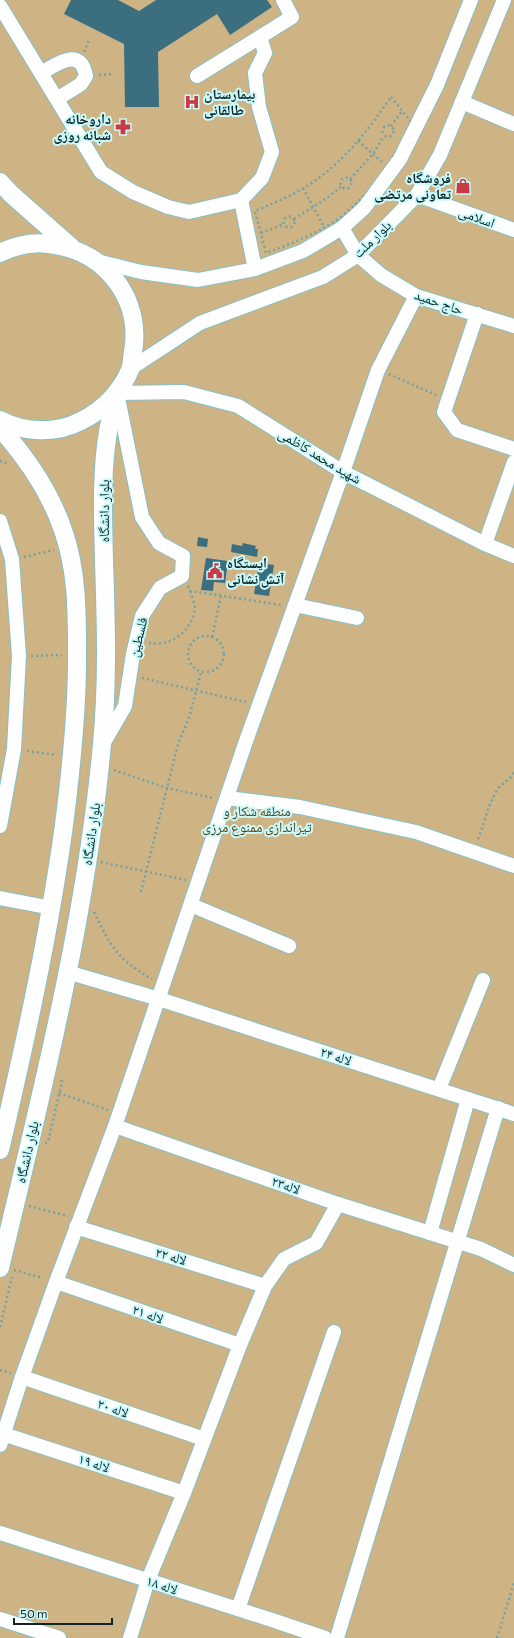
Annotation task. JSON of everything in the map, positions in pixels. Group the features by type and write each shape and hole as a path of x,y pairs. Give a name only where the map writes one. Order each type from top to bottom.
{"main road":[{"path":"0,182 11,194 71,247 97,261 118,282 131,308 136,337 130,369 117,393 96,414 70,427 41,431 12,426 0,420"},
{"path":"0,253 13,247 42,242 71,247"},
{"name":"بلوار دانشگاه","path":"1,1265 56,1028 68,972 88,860 100,766 107,689 103,520 104,471 108,432 117,393"},
{"name":"بلوار دانشگاه","path":"0,428 31,467 45,491 63,530 72,565 77,612 78,690 73,758 52,908 29,1027 0,1150"}],"street":[{"path":"197,76 292,16 283,0"},
{"name":"بلوار ملت","path":"97,261 142,272 198,280 255,269 303,251 342,228 364,208 389,168 400,159 437,85 471,0"},
{"name":"بلوار ملت","path":"130,369 200,323 323,277 358,255 417,195 440,155 504,0"},
{"path":"0,6 102,172 133,192 168,207 189,212 240,200 262,178 272,152 259,108 255,73 264,53 260,36"},
{"path":"41,73 61,61 70,59 79,61 84,67 86,76 81,84 57,99"},
{"path":"462,102 514,124"},
{"name":"اسلامی","path":"417,195 514,230"},
{"path":"240,200 255,269"},
{"name":"حاج حمید","path":"342,228 358,255 380,275 416,296 477,314 513,321"},
{"path":"2,1440 22,1377 56,1282 117,1120 227,798 378,370 416,296"},
{"path":"477,314 444,412 458,430 514,449"},
{"name":"شهید محمد کاظمی","path":"117,393 184,392 238,406 343,472 485,544 514,556"},
{"path":"117,393 142,516 159,543 183,556 182,576"},
{"path":"485,544 514,462"},
{"path":"0,521 12,560 19,656 14,749 0,826"},
{"name":"فلسطین","path":"102,746 125,706 142,616 160,588 182,576"},
{"path":"295,605 357,618"},
{"path":"227,798 300,807 416,832 514,866"},
{"path":"0,898 52,908"},
{"path":"190,905 289,946"},
{"name":"لاله ۲۴","path":"68,972 159,998 514,1114"},
{"path":"439,1090 482,980"},
{"path":"430,1233 468,1099"},
{"path":"337,1638 498,1108"},
{"name":"لاله۲۳","path":"117,1120 338,1204 481,1249 514,1265"},
{"path":"130,1638 148,1580 184,1493 240,1345 265,1286 284,1259 316,1243 338,1204"},
{"name":"لاله ۲۲","path":"78,1223 265,1286"},
{"name":"لاله ۲۱","path":"56,1282 240,1345"},
{"path":"238,1609 334,1332"},
{"name":"لاله ۲۰","path":"22,1377 204,1440"},
{"name":"لاله ۱۹","path":"2,1440 184,1493"},
{"name":"لاله ۱۸","path":"0,1533 324,1638"},
{"path":"0,1619 59,1638"}],"path":[{"path":"391,98 402,110 411,122 389,168 335,221 296,242 266,253 256,211 282,200 303,188 341,159 358,141 391,98"},
{"path":"391,126 402,110"},
{"path":"350,179 373,154 384,136 382,131 383,128 385,126 391,126"},
{"path":"384,136 387,137 392,134 393,132 391,126"},
{"path":"358,141 389,168"},
{"path":"342,186 342,178 350,179"},
{"path":"342,186 344,188 350,187 350,179"},
{"path":"294,219 314,207 342,186"},
{"path":"303,188 324,227"},
{"path":"284,224 284,218 286,217 292,217 294,219"},
{"path":"284,224 289,227 294,225 294,219"},
{"path":"261,233 284,224"},
{"path":"378,370 448,400"},
{"path":"0,461 14,467"},
{"path":"12,560 56,550 57,555"},
{"path":"136,642 156,645 170,642 181,636 191,621 195,608 190,591 182,576"},
{"path":"190,591 281,606 295,605"},
{"path":"212,637 220,596"},
{"path":"199,637 212,637 218,640 224,647 225,657 221,666 214,671 204,673 196,669 190,662 188,652 192,643 199,637"},
{"path":"19,656 65,654"},
{"path":"141,892 178,744 189,718 201,672"},
{"path":"130,676 260,705"},
{"path":"14,749 73,758"},
{"path":"100,766 167,788 213,799 227,798"},
{"path":"472,851 482,830 489,804 499,787 512,777 514,770"},
{"path":"88,860 198,882"},
{"path":"83,888 108,942 121,958 135,969 152,979 164,983"},
{"path":"59,1093 117,1120"},
{"path":"28,1206 78,1223"},
{"path":"1,1265 56,1282"},
{"path":"497,1638 514,1582"}],"green space":[{"name":"منطقه شکار و تیراندازی ممنوع مرزی","path":"0,0 514,0 514,1638 0,1638"}],"building":[{"path":"71,0 118,0 139,11 156,0 267,0 272,7 230,35 217,14 158,52 159,107 125,107 124,44 64,14"},
{"path":"198,537 208,539 207,547 197,546"},
{"path":"243,543 256,546 255,549 258,549 257,557 231,552 232,544 242,546"},
{"name":"ایستگاه آتش نشانی","path":"206,558 228,561 225,583 214,582 213,591 201,590"},
{"path":"259,563 274,565 269,596 254,594"}],"place":[{"name":"بیمارستان طالقانی","path":"192,102"},
{"name":"داروخانه شبانه روزی","path":"123,127"},
{"name":"فروشگاه تعاونی مرتضی","path":"463,186"},
{"name":"ایستگاه آتش نشانی","path":"215,571"}]}
